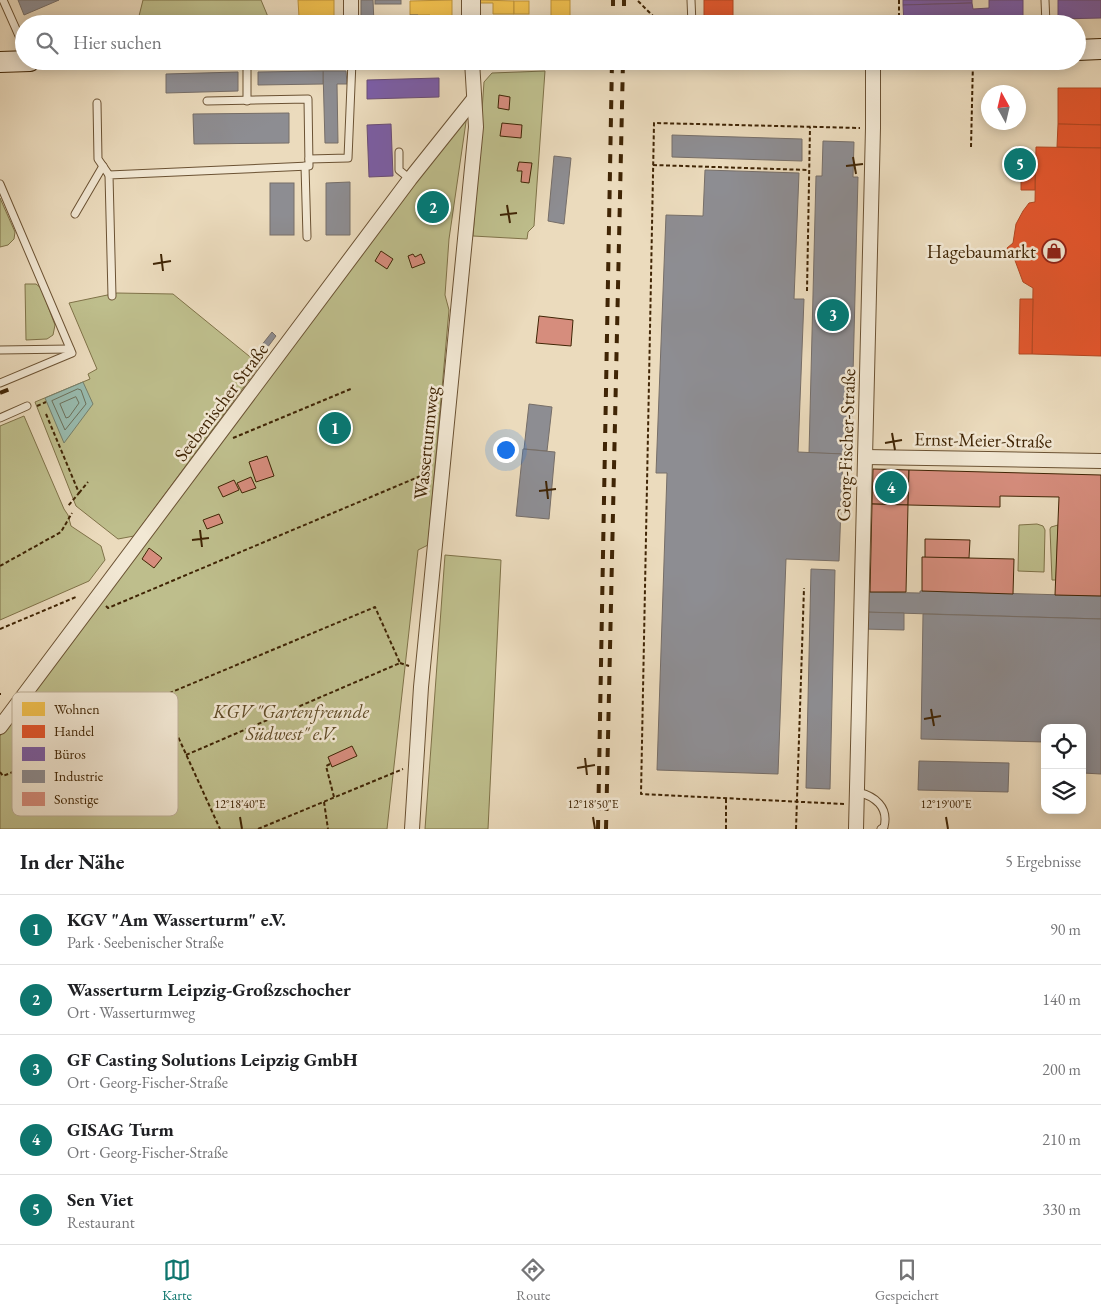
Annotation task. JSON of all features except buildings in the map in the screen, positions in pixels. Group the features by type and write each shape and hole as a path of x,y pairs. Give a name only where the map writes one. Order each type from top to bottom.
{"main road":[{"path":"1086,50 1101,49"},
{"path":"0,62 15,62"}],"street":[{"path":"351,0 351,15"},
{"path":"471,0 471,15"},
{"name":"Wasserturmweg","path":"412,829 416,763 476,127 472,70"},
{"name":"Georg-Fischer-Straße","path":"856,829 874,128 873,70"},
{"name":"Seebenischer Straße","path":"26,692 410,179 473,100"},
{"name":"Ernst-Meier-Straße","path":"865,457 1101,461"},
{"name":"Seebenischer Straße","path":"0,727 12,711"}],"lane":[{"path":"3,0 15,27"},
{"path":"691,0 692,15"},
{"path":"1045,0 1046,15"},
{"path":"247,70 247,100"},
{"path":"309,159 348,158 352,70"},
{"path":"109,175 309,166 308,99 208,101"},
{"path":"97,103 98,159 109,175 112,296"},
{"path":"399,152 399,170 410,179"},
{"path":"75,214 103,166"},
{"path":"305,166 307,236"},
{"path":"0,184 72,353 0,382"},
{"path":"0,350 70,350"},
{"path":"0,418 31,407"},
{"path":"857,798 869,794 882,805 886,818 884,827 881,829"}],"path":[{"path":"899,0 899,15"},
{"path":"638,1 652,15"},
{"path":"971,147 973,70"},
{"path":"857,798 797,801 641,794 654,124 874,128"},
{"path":"807,291 810,127"},
{"path":"653,165 809,170"},
{"path":"211,447 353,388"},
{"path":"31,407 46,402"},
{"path":"46,414 80,493"},
{"path":"97,598 108,608 443,467"},
{"path":"68,506 88,482"},
{"path":"0,566 61,532 72,513"},
{"path":"796,829 804,588"},
{"path":"0,629 76,597"},
{"path":"172,692 375,607 400,663 186,755"},
{"path":"178,737 220,829"},
{"path":"258,829 416,763"},
{"path":"330,764 326,766 334,797"},
{"path":"0,772 4,776 12,773"},
{"path":"726,797 726,829"},
{"path":"324,802 328,829"}],"green space":[{"path":"143,0 261,0 267,15 139,15"},
{"path":"545,71 534,226 528,232 527,239 473,236 484,82 492,73"},
{"name":"KGV \"Gartenfreunde Südwest\" e.V.","path":"467,115 449,239 445,295 449,310 428,545 418,550 387,829 0,829 0,736 12,720 12,816 178,816 178,692 33,692"},
{"path":"0,198 15,232 14,239 8,245 0,247"},
{"path":"25,284 36,284 41,288 55,325 53,335 47,339 26,340"},
{"path":"117,293 173,294 260,365 134,536 118,539 76,506 35,402 90,379 88,374 97,369 69,303"},
{"path":"24,416 68,515 71,526 101,546 105,560 89,581 0,620 0,426"},
{"path":"1037,524 1043,526 1045,530 1044,572 1018,571 1019,525"},
{"path":"1058,525 1056,580 1052,580 1050,529"},
{"path":"445,555 501,560 488,829 425,829"}],"water":[{"path":"83,382 93,404 64,443 45,398"}],"railway":[{"path":"613,0 613,15"},
{"path":"624,0 624,15"},
{"path":"598,829 612,70"},
{"path":"606,829 623,70"},
{"path":"0,393 12,388"}],"place":[{"name":"Sen Viet","path":"1020,164"},
{"name":"Wasserturm Leipzig-Großzschocher","path":"433,207"},
{"name":"Hagebaumarkt","path":"1054,251"},
{"name":"GF Casting Solutions Leipzig GmbH","path":"833,315"},
{"name":"KGV \"Am Wasserturm\" e.V.","path":"335,428"},
{"name":"GISAG Turm","path":"891,487"}]}
